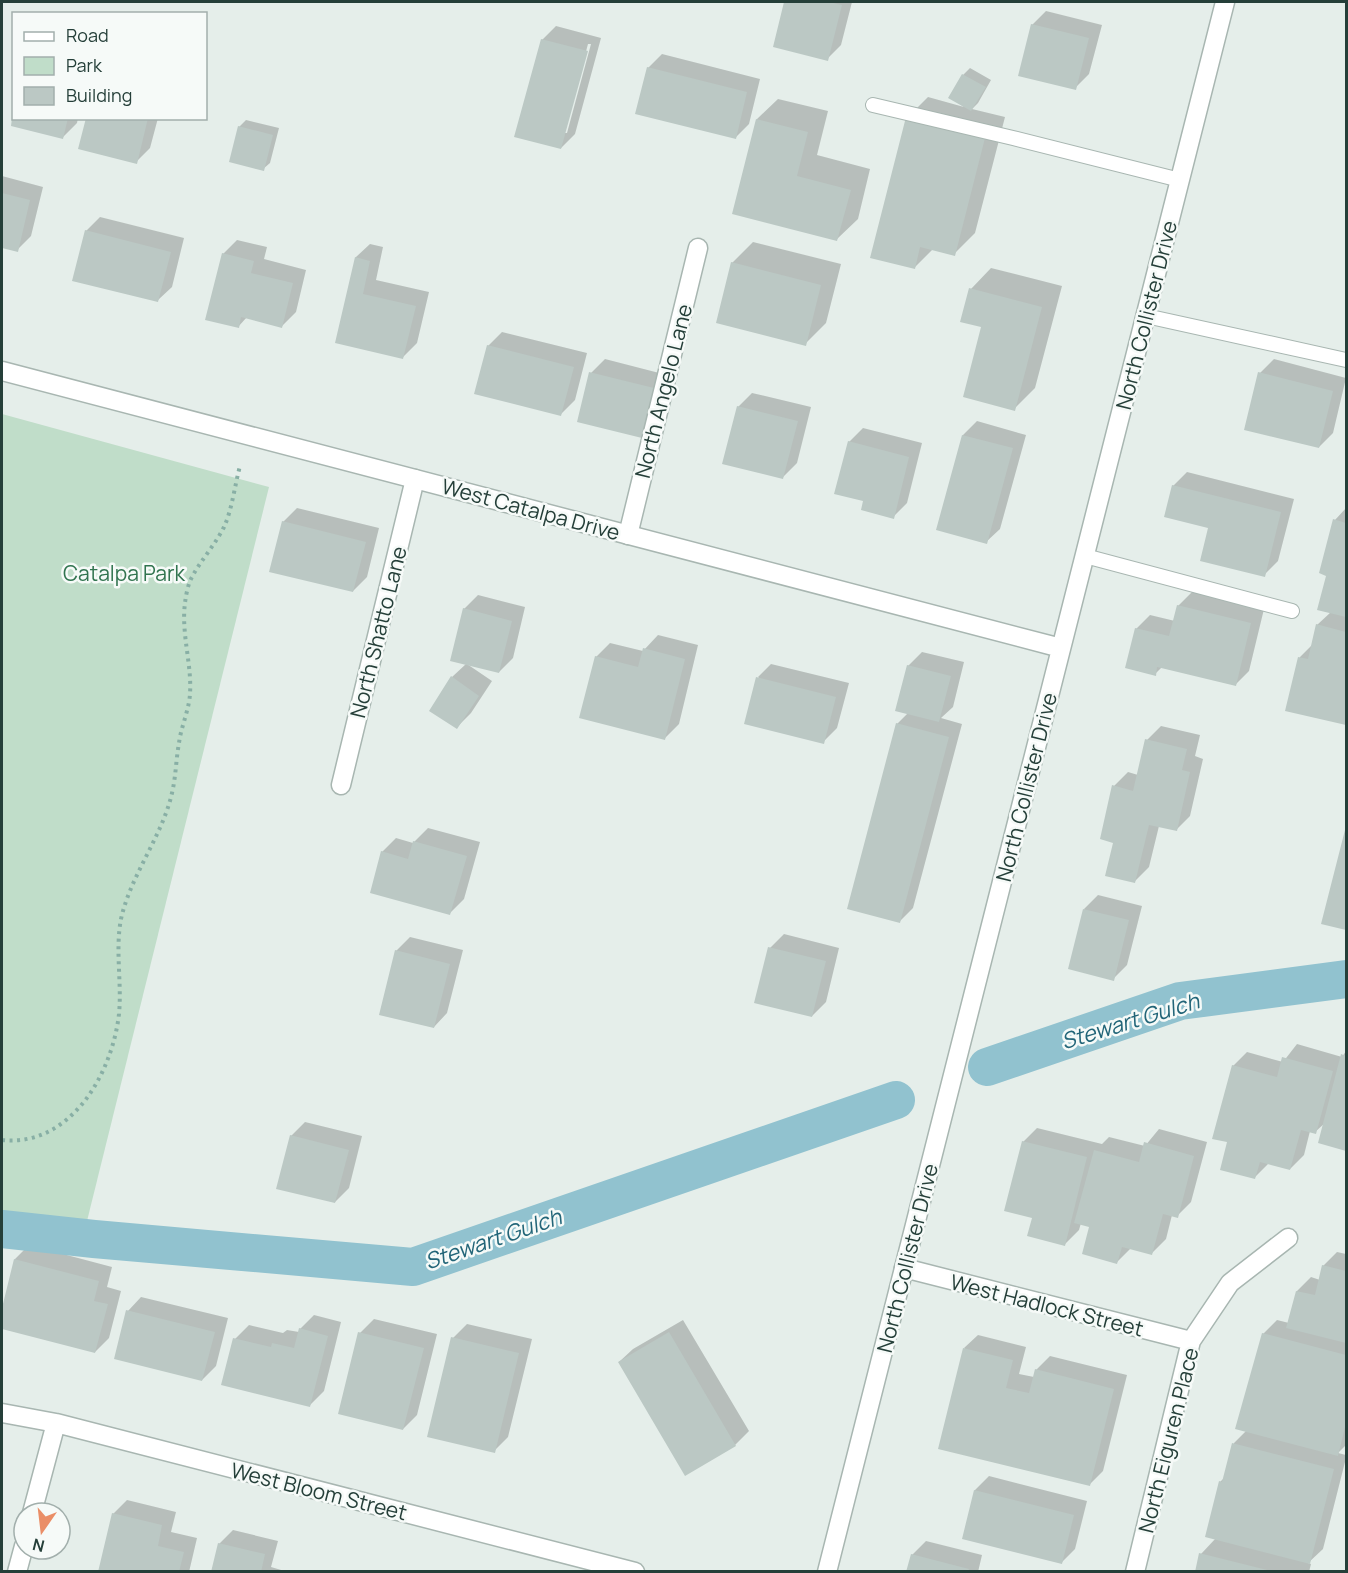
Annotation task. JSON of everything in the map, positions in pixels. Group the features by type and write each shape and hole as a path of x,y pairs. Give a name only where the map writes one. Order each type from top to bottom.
{"street":[{"name":"North Collister Drive","path":"827,1572 1225,2"},
{"name":"North Angelo Lane","path":"628,535 698,248"},
{"name":"West Catalpa Drive","path":"2,370 1061,648"},
{"name":"North Shatto Lane","path":"341,786 415,479"},
{"name":"North Eiguren Place","path":"1135,1572 1191,1341 1230,1283 1288,1238"},
{"name":"West Hadlock Street","path":"904,1268 1191,1341"},
{"name":"West Bloom Street","path":"2,1413 56,1424 635,1572"},
{"path":"35,1501 56,1424"}],"lane":[{"path":"873,105 1180,180"},
{"path":"1146,316 1347,360"},
{"path":"1084,556 1292,611"}],"path":[{"path":"2,1140 17,1142 44,1135 69,1119 90,1095 103,1070 118,1015 120,923 125,904 147,851 160,829 171,798 179,742 190,696 185,605 191,578 224,526 240,466"}],"green space":[{"name":"Catalpa Park","path":"2,414 269,487 86,1225 2,1211"}],"building":[{"path":"784,2 829,2 842,5 828,61 773,47"},
{"path":"1031,24 1089,38 1076,90 1018,76"},
{"path":"541,39 588,51 561,149 514,137"},
{"path":"647,67 747,92 736,139 635,114"},
{"path":"962,74 986,87 971,111 948,98"},
{"path":"906,117 985,138 955,256 920,247 915,269 870,258"},
{"path":"12,118 12,120 68,120 63,139 11,126"},
{"path":"756,119 808,132 797,176 851,190 837,241 732,214"},
{"path":"85,120 148,120 137,164 78,149"},
{"path":"238,126 273,135 264,171 229,162"},
{"path":"2,193 30,200 18,252 2,248"},
{"path":"85,230 171,252 158,302 72,281"},
{"path":"222,253 254,261 251,273 293,283 282,328 241,317 239,328 205,320"},
{"path":"355,257 370,261 363,294 416,306 403,359 335,343"},
{"path":"731,262 821,285 806,346 716,323"},
{"path":"969,288 1042,307 1015,411 963,397 981,327 960,322"},
{"path":"487,345 574,367 561,416 474,394"},
{"path":"589,372 654,388 642,438 577,422"},
{"path":"1258,372 1333,391 1319,448 1244,430"},
{"path":"737,406 798,421 783,479 722,464"},
{"path":"962,435 1013,448 987,544 936,530"},
{"path":"848,441 909,457 894,519 861,510 863,501 834,494"},
{"path":"1172,485 1281,512 1265,577 1200,561 1208,528 1164,517"},
{"path":"1333,519 1346,523 1346,617 1317,610 1326,576 1319,573"},
{"path":"282,521 366,542 353,592 269,572"},
{"path":"1177,605 1251,623 1236,686 1157,667 1156,676 1125,668 1135,628 1169,636"},
{"path":"463,608 512,621 499,673 450,661"},
{"path":"1316,624 1346,632 1346,725 1285,711 1298,657 1308,659"},
{"path":"643,648 685,659 665,740 579,718 595,656 638,667"},
{"path":"907,665 951,676 939,722 895,711"},
{"path":"451,676 479,696 457,729 429,711"},
{"path":"756,677 836,697 824,744 744,724"},
{"path":"896,723 949,737 900,923 847,909"},
{"path":"1145,739 1187,749 1182,770 1190,772 1177,831 1149,825 1135,883 1105,876 1113,843 1100,839 1112,785 1133,791"},
{"path":"1346,826 1346,930 1321,924"},
{"path":"413,841 467,856 450,915 370,893 381,851 408,859"},
{"path":"1083,909 1129,920 1114,981 1068,969"},
{"path":"768,947 826,961 812,1017 754,1003"},
{"path":"395,950 450,964 434,1028 379,1015"},
{"path":"1341,1054 1346,1056 1346,1151 1318,1143"},
{"path":"1282,1057 1333,1071 1316,1134 1301,1130 1290,1170 1260,1162 1255,1179 1220,1170 1227,1142 1212,1139 1232,1065 1277,1077"},
{"path":"290,1135 349,1150 335,1203 276,1189"},
{"path":"1022,1141 1087,1157 1065,1246 1027,1236 1032,1218 1004,1211"},
{"path":"1144,1142 1194,1156 1178,1218 1163,1214 1152,1255 1122,1247 1117,1264 1082,1254 1089,1227 1074,1223 1094,1150 1139,1162"},
{"path":"14,1259 99,1281 94,1301 108,1304 95,1353 2,1329 2,1308"},
{"path":"1322,1265 1346,1271 1346,1343 1286,1328 1296,1291 1315,1295"},
{"path":"126,1310 215,1332 202,1381 114,1359"},
{"path":"299,1328 328,1336 310,1407 221,1385 233,1338 271,1347 272,1343 294,1348"},
{"path":"358,1332 424,1348 403,1430 338,1414"},
{"path":"669,1332 736,1446 685,1476 618,1362"},
{"path":"1262,1333 1346,1355 1346,1423 1338,1456 1235,1429"},
{"path":"451,1337 519,1353 495,1453 427,1437"},
{"path":"963,1348 1013,1360 1006,1388 1029,1393 1035,1369 1114,1389 1090,1486 938,1449"},
{"path":"1232,1443 1334,1469 1310,1564 1205,1537 1219,1481 1222,1482"},
{"path":"974,1490 1074,1515 1062,1564 962,1539"},
{"path":"112,1513 162,1525 158,1546 184,1552 179,1572 98,1572"},
{"path":"218,1543 265,1554 261,1572 211,1572"},
{"path":"1199,1553 1271,1571 1271,1572 1195,1572"},
{"path":"911,1554 969,1569 968,1572 906,1572"}],"waterway":[{"name":"Stewart Gulch","path":"987,1067 1180,1001 1346,979"},
{"name":"Stewart Gulch","path":"2,1229 413,1267 896,1100"}]}
